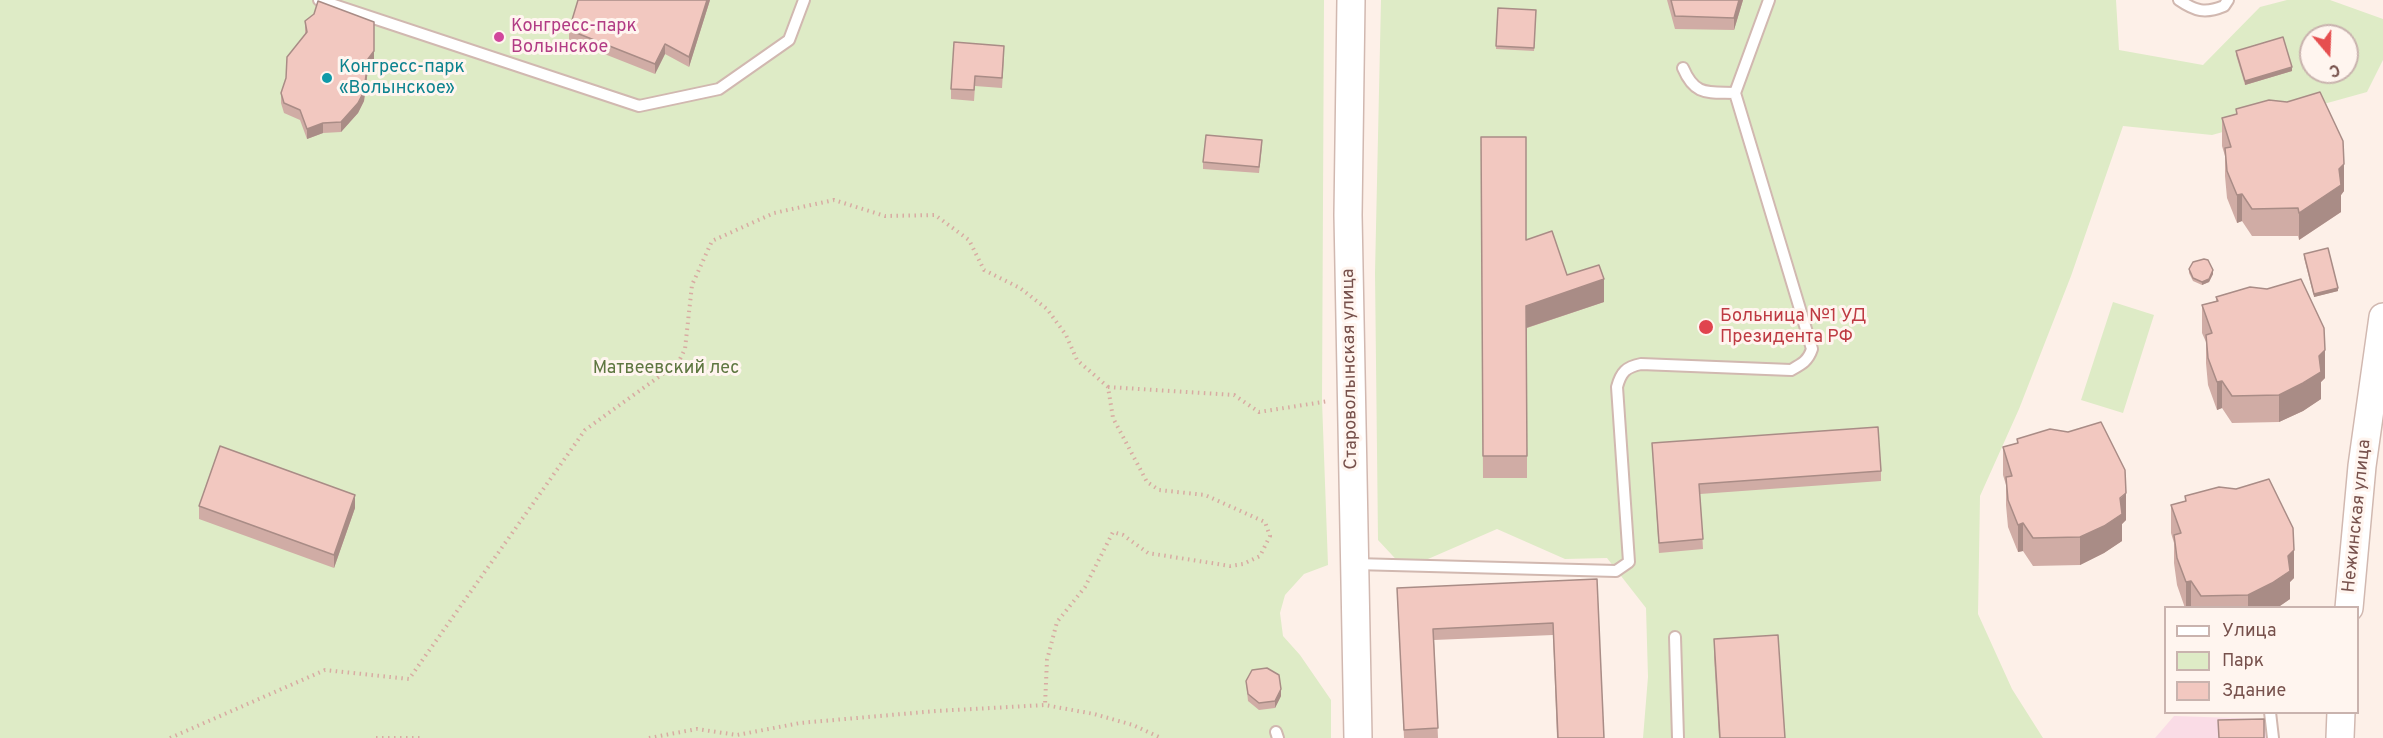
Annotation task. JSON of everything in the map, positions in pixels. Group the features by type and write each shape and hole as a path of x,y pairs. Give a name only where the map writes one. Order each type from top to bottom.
{"street":[{"name":"Староволынская улица","path":"1351,0 1348,215 1358,738"},
{"name":"Нежинская улица","path":"2349,606 2362,466 2383,317"},
{"path":"2340,738 2341,714"}],"lane":[{"path":"319,0 639,106 719,89 789,40 804,0"},
{"path":"1355,564 1616,571 1624,568 1629,562 1617,387 1620,374 1632,366 1641,364 1791,370 1805,363 1812,349 1735,93 1769,0"},
{"path":"2179,0 2192,9 2203,12 2224,6 2228,0"},
{"path":"1683,68 1689,83 1698,90 1735,93"},
{"path":"1675,637 1678,738"},
{"path":"2270,714 2273,738"}],"path":[{"path":"170,738 325,670 409,679 585,430 678,363 685,349 692,285 712,241 774,213 834,200 885,216 935,215 969,240 984,270 1020,288 1047,309 1066,335 1077,360 1108,387 1234,395 1259,412 1336,399"},
{"path":"1045,705 1047,660 1057,622 1085,587 1113,532 1123,535 1148,553 1230,566 1243,564 1260,556 1270,536 1264,522 1205,495 1159,490 1147,482 1113,418 1108,387"},
{"path":"649,738 697,729 737,735 800,723 936,711 1045,705 1094,714 1133,725 1161,738"},
{"path":"376,738 420,738"}],"shaded area":[{"path":"2174,716 2264,719 2267,738 2155,738"}],"green space":[{"name":"Матвеевский лес","path":"0,0 1324,0 1322,401 1328,565 1304,574 1285,595 1280,613 1283,636 1300,655 1331,700 1331,738 0,738"},
{"name":"Больница №1 УД Президента РФ","path":"1381,0 2116,0 2119,50 2203,65 2260,7 2287,0 2330,0 2383,19 2383,60 2367,92 2212,135 2123,126 2071,276 2019,409 1980,496 1978,614 2012,689 2043,738 1643,738 1648,677 1646,608 1607,558 1565,559 1497,529 1405,569 1378,540 1375,273"},
{"path":"2113,302 2154,315 2123,413 2081,400"}],"building":[{"path":"578,0 707,0 689,57 665,44 655,64 569,30"},
{"path":"1671,0 1739,0 1734,18 1675,16"},
{"name":"Конгресс-парк «Волынское»","path":"318,1 374,22 374,51 368,59 364,91 358,103 341,122 323,123 307,129 300,110 284,103 281,93 286,78 287,57 307,32 305,21 314,14"},
{"path":"1498,8 1536,10 1534,48 1496,46"},
{"path":"2283,37 2292,67 2245,81 2236,51"},
{"path":"954,42 1004,46 1002,78 975,76 974,90 951,89"},
{"path":"2320,92 2343,141 2344,164 2339,169 2341,185 2299,213 2298,208 2252,209 2242,194 2237,195 2227,171 2225,148 2231,147 2222,118 2237,114 2236,109 2269,100 2287,102"},
{"path":"1206,135 1262,140 1259,167 1203,162"},
{"path":"1481,137 1526,137 1526,240 1552,231 1567,275 1599,265 1604,279 1526,306 1527,456 1483,456"},
{"path":"2328,248 2338,288 2314,294 2304,254"},
{"path":"2208,260 2213,270 2209,279 2202,282 2193,278 2189,269 2193,262"},
{"path":"2301,279 2324,328 2325,350 2319,356 2321,372 2279,395 2232,396 2222,381 2217,382 2208,358 2206,335 2212,333 2202,305 2218,301 2216,297 2250,287 2267,289"},
{"path":"2101,422 2125,470 2126,493 2120,498 2122,514 2104,526 2080,537 2033,538 2023,523 2018,525 2008,500 2006,477 2012,476 2003,447 2018,443 2017,439 2050,429 2068,432"},
{"path":"1878,427 1881,471 1699,484 1703,539 1659,543 1652,443"},
{"path":"220,446 355,495 334,555 199,506"},
{"path":"2269,479 2293,528 2294,550 2288,556 2290,571 2248,595 2201,596 2191,581 2186,582 2177,558 2174,535 2181,533 2171,505 2186,501 2185,496 2219,487 2236,489"},
{"path":"1597,579 1604,738 1558,738 1553,623 1433,629 1438,728 1404,730 1397,588"},
{"path":"1778,635 1785,738 1720,738 1714,639"},
{"path":"1267,668 1279,675 1281,689 1275,701 1259,703 1248,694 1246,681 1252,670"},
{"path":"2264,719 2264,738 2219,738 2218,720"}],"place":[{"name":"Конгресс-парк Волынское","path":"499,37"},
{"name":"Конгресс-парк «Волынское»","path":"327,78"},
{"name":"Больница №1 УД Президента РФ","path":"1706,327"}]}
